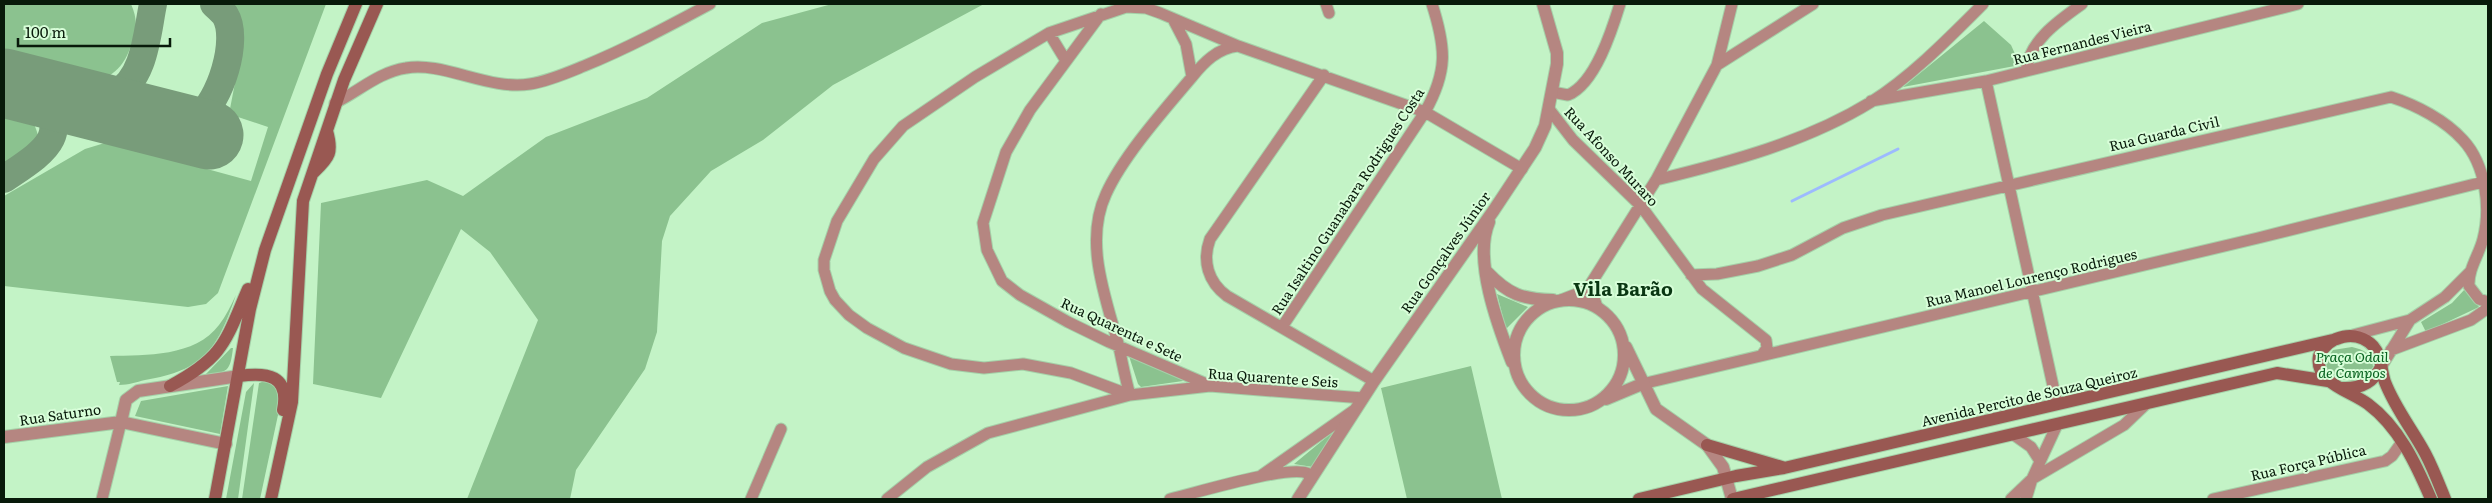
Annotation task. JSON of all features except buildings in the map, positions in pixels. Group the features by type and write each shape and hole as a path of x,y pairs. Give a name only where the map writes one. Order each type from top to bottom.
{"main road":[{"path":"170,386 206,364 226,340 265,250 327,74 356,4"},
{"path":"271,499 292,402 302,201 344,80 377,4"},
{"path":"215,499 250,309 265,250"},
{"path":"2328,381 2319,368 2319,356 2325,346 2337,339 2353,335 2362,338 2373,346 2380,359 2390,394 2425,453 2445,499"},
{"name":"Avenida Percito de Souza Queiroz","path":"1639,499 1784,468 2337,339"},
{"path":"2342,388 2352,389 2366,384 2375,377 2381,367"},
{"path":"239,376 258,373 267,374 281,384 285,399 266,499"},
{"path":"234,401 243,384 258,373"},
{"path":"1732,499 2277,373 2328,381 2376,410 2402,442 2416,466 2430,499"},
{"path":"1707,445 1784,468"},
{"path":"220,499 222,469"}],"street":[{"path":"335,104 378,76 407,67 425,68 501,84 529,84 558,77 630,47 710,4"},
{"name":"Rua Isaltino Guanabara Rodrigues Costa","path":"1282,327 1425,112 1438,88 1442,68 1441,32 1432,4"},
{"name":"Rua Gonçalves Júnior","path":"1298,499 1374,381 1522,169 1541,133 1549,109 1558,53 1543,4"},
{"path":"1552,92 1568,94 1580,87 1600,56 1620,4"},
{"path":"1518,375 1514,354 1519,332 1532,314 1551,303 1579,293 1590,285 1656,180 1717,66 1732,4"},
{"path":"1717,66 1813,4"},
{"path":"1656,180 1744,157 1820,129 1872,101 1940,47 1983,4"},
{"path":"2026,71 2027,58 2053,25 2082,4"},
{"name":"Rua Fernandes Vieira","path":"1872,101 1986,81 2298,4"},
{"name":"Rua Quarente e Seis","path":"1360,404 1210,386 1130,395 1072,373 1023,364 984,368 951,364 904,348 867,328 835,300 825,276 824,260 837,220 874,159 903,126 976,77 1049,33 1126,7 1146,8 1238,46 1324,74 1425,112 1522,169"},
{"name":"Rua Quarenta e Sete","path":"1101,14 1030,110 1006,152 991,193 983,223 987,250 1002,281 1020,295 1068,322 1210,386"},
{"path":"1173,19 1186,44 1192,76"},
{"path":"1049,33 1066,61"},
{"path":"887,499 927,467 988,433 1130,395 1098,265 1096,243 1098,217 1106,194 1122,166 1192,76 1218,51 1238,46"},
{"path":"1324,74 1210,239 1206,252 1210,276 1221,291 1374,381"},
{"path":"344,80 356,92"},
{"path":"1986,81 2057,404"},
{"name":"Rua Guarda Civil","path":"1691,275 1717,274 1758,266 1792,255 1843,228 1882,215 2391,97 2409,102 2441,121 2464,140 2474,158 2483,182 2488,208 2483,239 2470,272"},
{"name":"Rua Afonso Muraro","path":"1549,109 1573,140 1640,206 1702,289 1766,340 1766,348 1762,355"},
{"name":"Rua Manoel Lourenço Rodrigues","path":"1587,407 1642,384 2032,292 2483,182"},
{"path":"1494,210 1484,238 1490,298 1498,328 1518,375 1529,393 1546,405 1567,410 1587,407 1606,396 1618,379 1624,359 1620,332"},
{"path":"1487,272 1509,292 1520,296 1580,300 1597,307 1610,318 1620,332 1651,402 1661,414 1707,445 1723,467 1732,499"},
{"path":"2470,272 2469,286 2472,292 2479,299 2488,302"},
{"path":"2353,335 2410,320 2446,297 2470,272"},
{"path":"1590,285 1597,307"},
{"path":"2391,350 2471,320 2488,308"},
{"path":"2381,367 2410,320"},
{"path":"102,499 126,400 138,390 239,376"},
{"path":"126,400 127,414 130,420 139,426"},
{"path":"2011,499 2032,479 2124,424 2147,403"},
{"path":"1258,478 1360,404"},
{"path":"121,422 226,444"},
{"name":"Rua Saturno","path":"4,438 121,422"},
{"path":"2026,499 2032,479 2057,425"},
{"path":"751,499 781,429"},
{"path":"2014,435 2031,447 2040,461"},
{"name":"Rua Força Pública","path":"2213,499 2385,461 2392,456 2402,442"},
{"path":"1170,499 1258,478 1298,471 1307,473 1311,479"}],"green space":[{"path":"4,4 131,4 136,22 135,33 129,51 119,68 106,77 91,82 56,79 4,64"},
{"path":"231,4 326,4 218,293 206,304 188,307 4,286 4,196 85,149 108,142 251,181 268,127 229,114 244,36 237,12"},
{"path":"832,4 984,4 833,85 763,140 711,171 670,216 662,241 657,332 645,369 576,470 570,499 467,499 538,320 490,252 461,229 381,398 313,384 321,203 427,180 463,196 546,137 647,98 762,23"},
{"path":"1984,21 2011,45 2020,65 1903,87"},
{"path":"4,110 20,114 29,119 35,126 38,137 36,147 30,154 4,170"},
{"path":"2465,289 2479,307 2426,332 2421,322 2452,303"},
{"path":"1497,294 1528,307 1506,329"},
{"path":"236,295 222,330 205,354 195,363 165,376 119,385 120,382 117,382 110,356 169,352 197,343 219,325"},
{"name":"Praça Odail de Campos","path":"2352,347 2364,351 2371,359 2373,367 2363,380 2353,381 2344,379 2335,376 2327,369 2326,360 2333,350"},
{"path":"233,348 229,366 219,373 205,375"},
{"path":"1129,356 1183,381 1141,387 1138,384"},
{"path":"1471,366 1502,499 1407,499 1381,388"},
{"path":"265,381 276,387 281,401 260,499 242,499 259,383"},
{"path":"254,383 238,499 226,499 246,392"},
{"path":"228,386 220,434 135,416 141,401"},
{"path":"1340,426 1313,467 1294,464"}],"waterway":[{"path":"1792,201 1898,149"}],"taxiway":[{"path":"81,103 115,94 133,78 143,54 153,4"},
{"path":"172,126 197,118 213,99 220,85 229,54 230,39 229,26 225,15 214,4"},
{"path":"4,179 42,151 50,141 53,131 52,119 46,105 32,90"}],"runway":[{"path":"4,83 209,135"}],"district":[{"name":"Vila Barão","path":"1623,288"}]}
